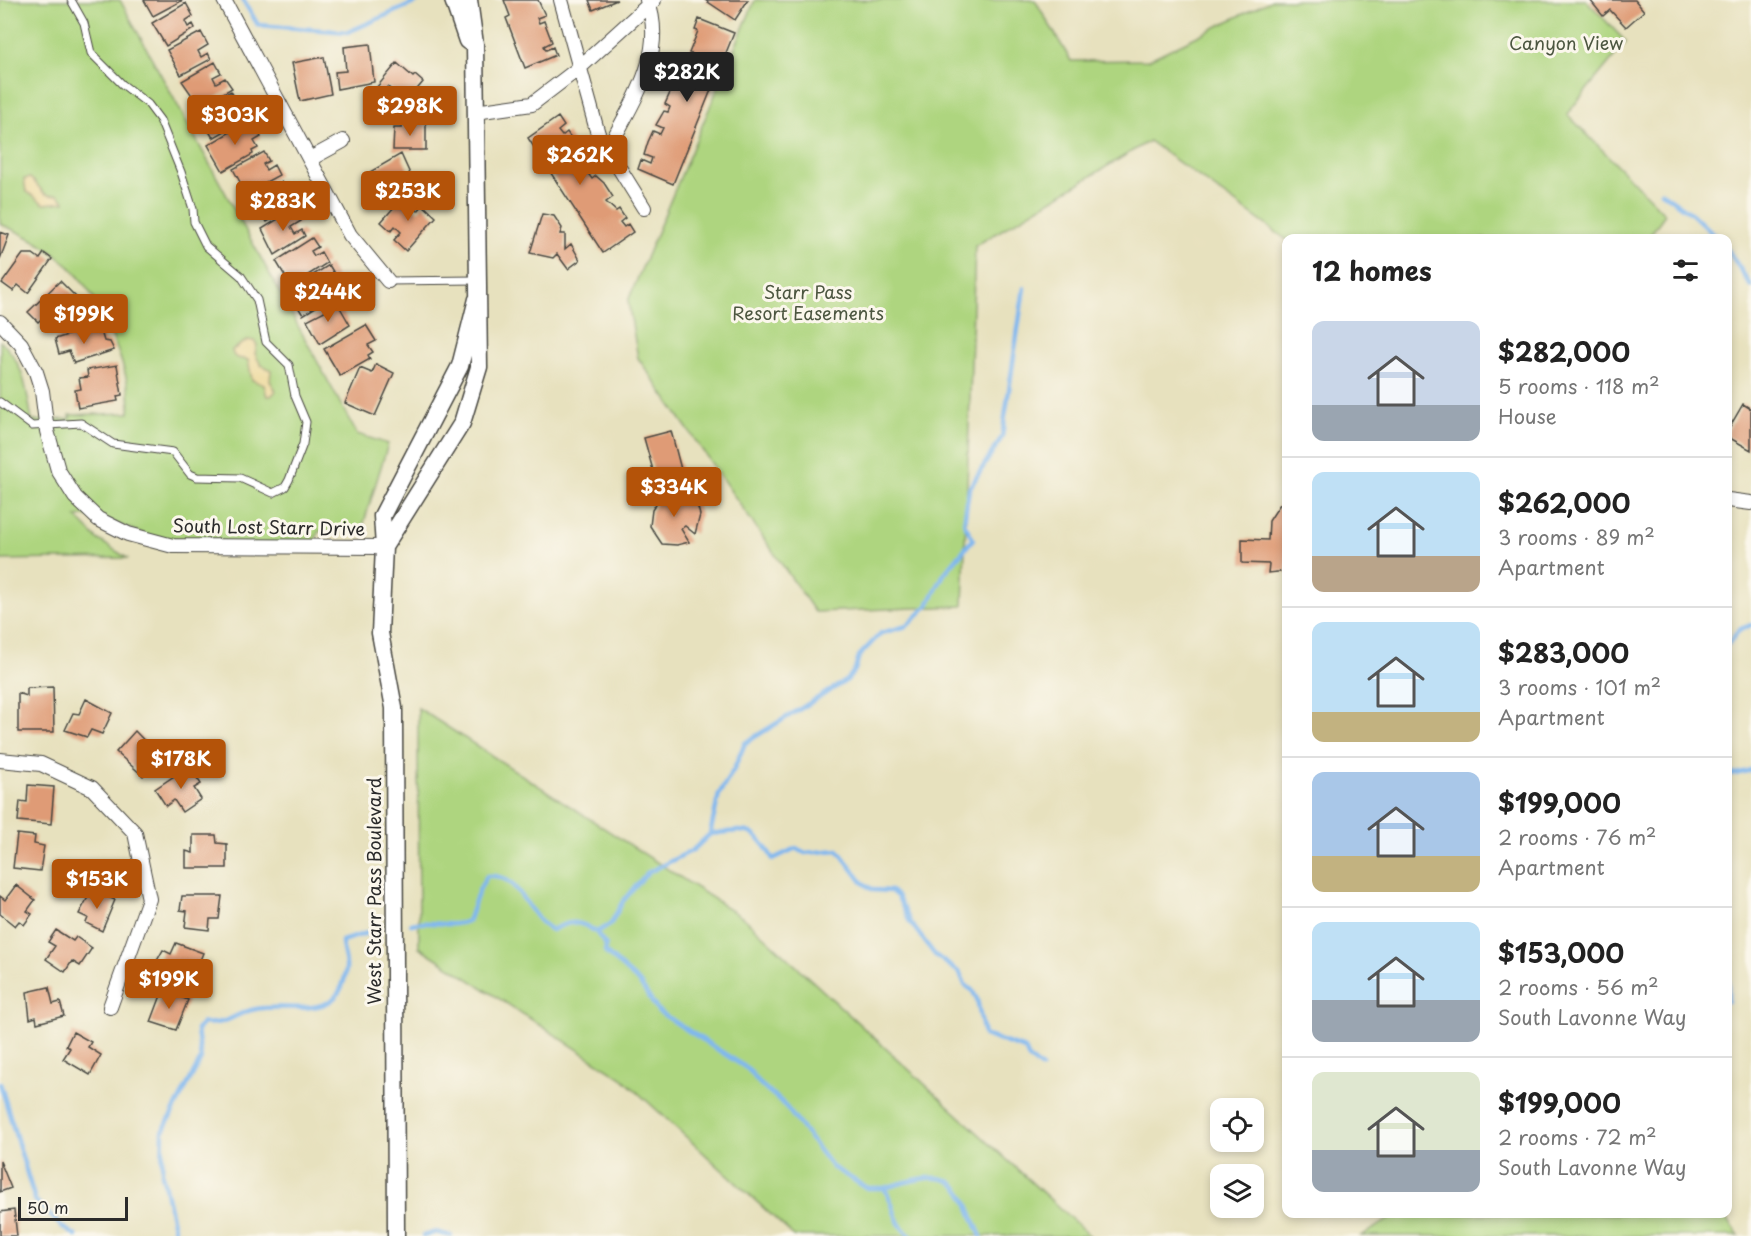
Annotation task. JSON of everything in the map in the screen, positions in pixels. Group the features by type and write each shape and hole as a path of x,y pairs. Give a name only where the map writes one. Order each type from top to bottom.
{"street":[{"path":"224,0 350,235 388,281"},
{"name":"West Starr Pass Boulevard","path":"453,0 464,27 474,68"},
{"name":"West Starr Pass Boulevard","path":"384,548 462,423 479,367 474,68 472,15 469,0"},
{"path":"561,0 598,134 644,208"},
{"path":"475,112 532,104 579,68 650,2"},
{"path":"608,150 652,61 654,29 650,2"},
{"path":"310,159 344,141"},
{"name":"West Starr Pass Boulevard","path":"396,1236 394,708 380,633 384,548 382,516 459,366 477,299"},
{"name":"South Lost Starr Drive","path":"0,322 21,344 36,372 42,391 46,425 58,470 75,497 98,519 128,534 173,546 384,548"},
{"path":"1732,501 1751,503"},
{"path":"0,760 41,764 92,788 135,833 150,899 110,1007"}],"lane":[{"path":"0,402 33,426 81,423 113,444 172,452 190,474 197,477 240,478 273,493 285,487 289,480 306,432 306,422 295,396 289,365 266,342 257,300 241,276 216,258 206,246 194,222 193,209 181,172 160,120 148,104 122,84 91,52 84,23 71,0"},
{"path":"388,281 477,280"}],"green space":[{"path":"0,0 120,0 357,434 388,444 362,529 319,531 312,547 177,547 94,515 76,517 97,539 127,558 0,560 0,341 19,367 26,388 32,421 70,419 70,415 129,413 130,404 127,379 116,346 97,303 86,286 73,270 42,245 0,224"},
{"name":"Starr Pass Resort Easements","path":"755,0 1035,0 1071,61 1148,60 1272,0 1586,0 1626,42 1567,114 1665,214 1651,234 1282,234 1282,236 1149,141 975,246 963,606 815,612 638,358 628,301"},
{"path":"418,708 745,919 1090,1236 794,1236 622,1078 419,947"},
{"path":"1391,1218 1725,1218 1739,1236 1361,1236"}],"sand":[{"path":"30,178 45,193 52,196 58,195 65,202 44,204 26,191 24,179"},
{"path":"248,340 254,341 257,345 255,354 261,365 271,370 270,381 276,391 271,396 267,396 264,385 252,380 248,360 234,356 232,350"}],"building":[{"path":"144,0 183,0 153,16"},
{"path":"504,0 538,0 545,15 537,18 539,23 544,21 552,42 544,46 546,50 553,47 556,55 525,68 506,18 510,16"},
{"path":"589,0 617,0 593,10"},
{"path":"705,0 748,0 735,20"},
{"path":"1590,0 1635,0 1644,11 1626,27 1610,10 1603,16"},
{"path":"186,3 193,16 185,21 188,27 193,24 195,28 166,46 152,23"},
{"path":"699,19 734,33 673,184 638,169 641,160 650,164 652,158 644,155 648,142 653,131 660,134 663,128 656,125 664,111 668,112 670,107 665,104 675,82 680,84 685,71 680,69 685,58 692,61 694,55 689,53 698,31 695,30"},
{"path":"201,32 208,45 198,51 201,57 208,53 211,59 181,75 167,50"},
{"path":"370,44 374,82 337,89 335,72 346,71 344,47"},
{"path":"324,57 331,94 300,101 292,63"},
{"path":"215,62 221,73 213,77 216,83 225,78 232,88 200,107 182,81"},
{"path":"397,63 413,77 415,75 423,82 399,111 389,102 396,94 388,87 383,93 376,88"},
{"path":"231,91 239,105 233,109 235,113 239,111 244,120 213,138 197,111"},
{"path":"558,117 564,126 558,131 562,136 567,132 573,141 571,143 576,150 572,153 575,158 581,154 593,172 589,175 592,179 596,176 604,183 613,197 606,202 616,211 619,209 625,218 620,222 624,227 628,224 633,232 603,253 528,138"},
{"path":"251,120 261,137 254,141 258,148 252,151 253,154 223,171 208,145"},
{"path":"402,123 426,123 426,150 393,150 394,128 402,128"},
{"path":"264,152 269,161 263,164 266,170 274,165 279,175 246,193 233,169"},
{"path":"401,154 415,185 386,202 370,172"},
{"path":"281,182 285,188 281,190 285,198 291,195 296,204 267,222 253,198"},
{"path":"403,197 418,211 423,205 436,217 406,251 394,240 401,232 395,226 391,231 381,222"},
{"path":"294,209 301,221 291,227 295,234 302,230 305,236 275,255 262,229"},
{"path":"542,214 554,216 562,228 560,234 565,234 565,249 571,244 580,260 568,269 557,254 553,258 530,253"},
{"path":"0,232 9,235 0,259"},
{"path":"312,238 318,247 311,251 314,256 321,252 327,263 291,286 276,261"},
{"path":"44,253 52,259 28,293 18,285 13,291 2,283 23,254 33,254 40,259"},
{"path":"329,265 341,285 334,289 337,294 303,315 290,294 294,293 291,289"},
{"path":"60,281 81,302 61,322 50,311 38,322 28,312"},
{"path":"338,304 350,325 320,344 307,320"},
{"path":"366,325 376,341 368,345 373,352 368,355 370,359 340,376 324,349"},
{"path":"93,327 101,331 104,341 110,342 114,350 74,363 69,351 59,354 55,339"},
{"path":"376,364 394,373 375,416 345,403 360,368 372,373"},
{"path":"117,365 122,395 117,396 118,401 78,408 75,390 81,389 79,378 88,377 87,370"},
{"path":"1743,404 1751,409 1751,450 1732,439 1732,423"},
{"path":"671,431 684,481 658,488 644,438"},
{"path":"684,491 697,504 700,515 695,534 685,526 681,529 689,542 677,545 662,544 650,526 652,510 656,504 652,497"},
{"path":"1282,504 1282,572 1268,573 1269,564 1242,563 1242,539 1268,540 1269,521"},
{"path":"53,687 54,732 18,732 18,693 27,696 27,688"},
{"path":"86,699 112,713 102,734 91,730 87,737 65,730 73,713 79,714"},
{"path":"135,731 160,757 143,776 116,752"},
{"path":"189,766 201,784 194,788 201,799 182,812 174,800 166,806 155,789"},
{"path":"28,785 54,787 51,824 18,821 20,801 27,802"},
{"path":"17,834 35,836 34,844 44,846 40,871 13,868"},
{"path":"193,835 216,835 217,843 227,844 227,868 186,868 186,851 193,853"},
{"path":"16,885 35,900 27,911 32,914 24,925 19,921 15,926 0,914 0,896 5,900"},
{"path":"92,890 115,900 102,931 86,923 88,918 79,914"},
{"path":"182,896 222,896 219,919 210,919 209,930 185,927 187,911 180,910"},
{"path":"56,930 73,941 76,937 92,948 80,966 72,961 65,972 46,959 55,946 48,942"},
{"path":"176,943 203,953 191,982 154,966 163,950 171,954"},
{"path":"49,987 53,1004 60,1002 64,1016 37,1023 36,1017 30,1019 27,992"},
{"path":"163,990 188,1000 176,1030 151,1022"},
{"path":"73,1032 91,1042 88,1047 101,1055 90,1075 63,1059 70,1048 66,1046"},
{"path":"0,1161 11,1188 0,1192"},
{"path":"14,1210 17,1236 0,1236 0,1212"}],"waterway":[{"path":"243,0 258,25 348,32 421,0"},
{"path":"1661,192 1692,214 1713,234"},
{"path":"1732,256 1751,286"},
{"path":"411,924 453,924 468,921 487,876 508,881 535,916 552,930 564,924 579,923 596,932 610,925 623,901 647,873 693,850 710,834 719,794 734,769 745,743 847,680 855,670 859,656 881,633 907,626 928,605 944,574 973,539 964,523 969,489 1002,437 1024,288"},
{"path":"1732,639 1740,629 1751,625"},
{"path":"1732,775 1751,770"},
{"path":"710,834 732,831 748,832 760,840 773,859 796,848 805,853 838,850 862,882 873,890 891,891 898,897 910,922 935,955 960,973 965,985 972,990 977,999 984,1035 1025,1049 1029,1059 1042,1068"},
{"path":"176,1236 162,1174 163,1131 201,1059 197,1030 203,1023 219,1023 256,1009 299,1008 325,1004 335,997 342,986 346,969 342,941 370,932"},
{"path":"596,932 606,945 605,952 639,982 658,1011 748,1069 760,1084 783,1103 832,1167 867,1188 884,1188 897,1220 911,1236"},
{"path":"0,1083 35,1200 60,1225 76,1236"},
{"path":"884,1188 931,1178 949,1181 964,1197 981,1236"},
{"path":"423,1236 436,1232 451,1236"}],"park label":[{"name":"Canyon View","path":"1566,44"}]}
